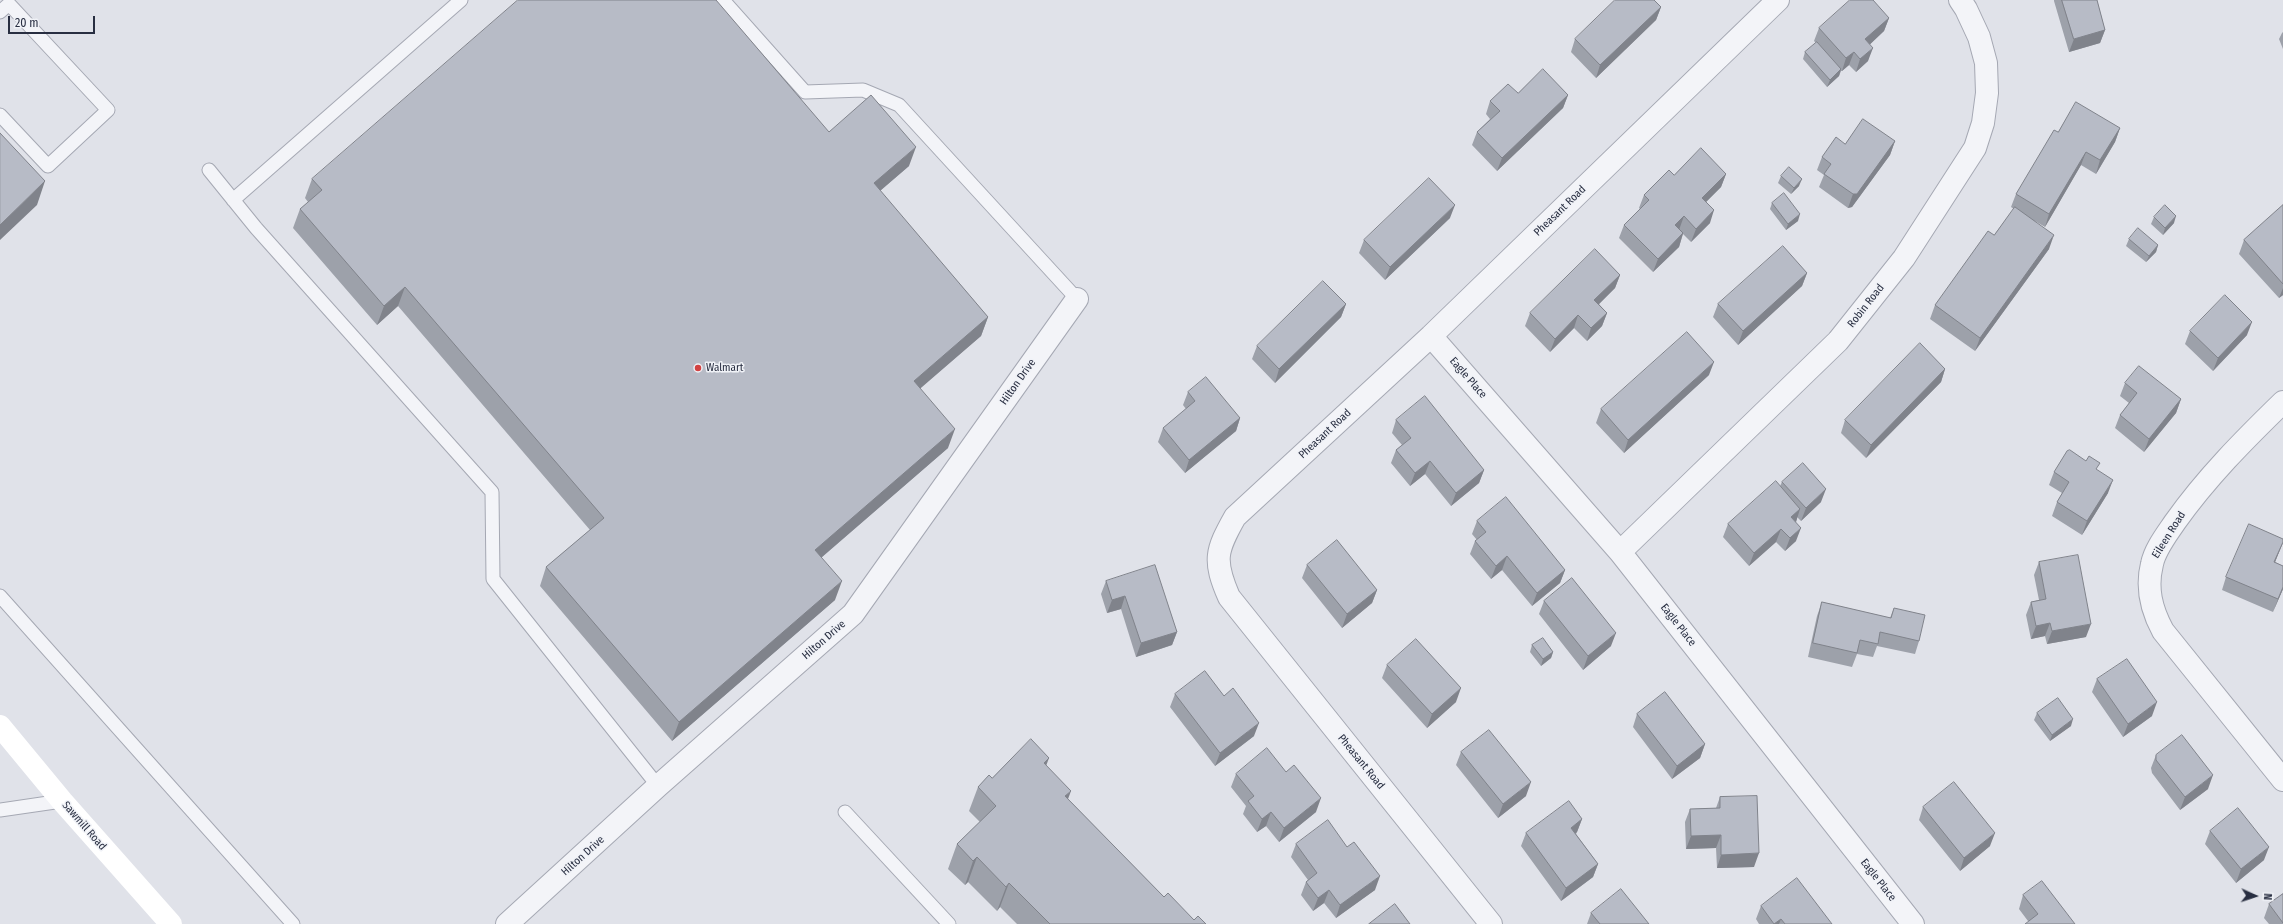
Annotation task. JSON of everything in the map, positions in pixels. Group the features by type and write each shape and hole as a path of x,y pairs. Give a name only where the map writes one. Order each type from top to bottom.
{"main road":[{"name":"Sawmill Road","path":"0,726 62,801 171,924"}],"street":[{"name":"Pheasant Road","path":"1491,924 1229,597 1221,580 1218,562 1220,544 1235,518 1431,336 1778,0"},
{"name":"Robin Road","path":"1620,552 1838,341 1904,258 1975,148 1983,123 1987,93 1986,63 1979,38 1966,8 1960,0"},
{"name":"Hilton Drive","path":"507,924 658,786 853,614 1077,299"},
{"name":"Eagle Place","path":"1431,336 1620,552 1913,924"},
{"name":"Eileen Road","path":"2283,402 2222,462 2167,533 2152,562 2149,589 2156,618 2164,631 2283,780"}],"lane":[{"path":"233,200 461,0"},
{"path":"723,0 805,92 863,90 899,105 1077,299"},
{"path":"0,12 9,4 108,110 48,166 0,116"},
{"path":"209,170 233,200 492,492 493,579 658,786"},
{"path":"0,596 293,924"},
{"path":"0,810 62,801"},
{"path":"845,812 949,924"}],"building":[{"name":"Walmart","path":"518,0 716,0 829,132 871,95 916,147 874,183 988,317 914,381 955,429 815,550 842,581 679,722 546,567 604,518 405,287 384,306 300,209 322,190 312,179"},
{"path":"1615,0 1654,0 1661,7 1600,65 1575,39"},
{"path":"1850,0 1873,0 1889,18 1865,39 1873,48 1860,59 1854,52 1846,58 1819,28"},
{"path":"2062,0 2097,0 2105,30 2074,39"},
{"path":"1817,42 1841,69 1830,80 1805,52"},
{"path":"1543,69 1568,95 1502,158 1477,132 1500,111 1490,101 1508,84 1518,93"},
{"path":"2076,102 2120,128 2100,160 2086,152 2049,214 2016,194 2054,130 2058,132"},
{"path":"1863,119 1895,141 1857,194 1853,194 1824,174 1831,164 1822,157 1836,137 1845,144"},
{"path":"0,133 45,181 0,225"},
{"path":"1701,148 1726,174 1702,198 1714,210 1696,229 1684,216 1675,225 1683,233 1658,259 1624,225 1649,200 1644,195 1669,170 1674,175"},
{"path":"1789,167 1802,179 1794,188 1781,176"},
{"path":"1429,178 1455,205 1390,267 1364,240"},
{"path":"1784,193 1800,214 1788,224 1772,203"},
{"path":"2165,205 2176,216 2165,228 2154,217"},
{"path":"2283,205 2283,284 2244,240"},
{"path":"2015,207 2054,235 1980,338 1935,305 1988,231 1994,235"},
{"path":"2138,228 2158,245 2149,256 2129,239"},
{"path":"1783,246 1807,273 1743,331 1718,304"},
{"path":"1595,249 1620,275 1594,300 1607,313 1591,328 1578,315 1555,339 1530,313"},
{"path":"1323,281 1346,304 1279,369 1257,346"},
{"path":"2225,295 2252,322 2218,358 2190,331"},
{"path":"1687,332 1714,362 1628,440 1601,409"},
{"path":"1920,343 1945,369 1871,445 1845,420"},
{"path":"2139,366 2181,399 2149,439 2120,415 2137,393 2125,383"},
{"path":"1206,377 1240,418 1189,460 1163,428 1195,401 1188,392"},
{"path":"1425,396 1484,470 1456,493 1430,461 1415,473 1396,450 1411,438 1396,420"},
{"path":"2070,450 2086,461 2089,456 2100,463 2096,469 2113,480 2087,521 2057,502 2069,482 2054,472 2067,451"},
{"path":"1803,463 1826,489 1806,508 1782,482"},
{"path":"1776,481 1800,509 1791,517 1801,528 1790,538 1781,529 1754,553 1728,524"},
{"path":"1506,497 1565,570 1537,593 1507,556 1496,566 1475,541 1486,532 1477,521"},
{"path":"2249,524 2283,539 2274,562 2283,566 2283,587 2278,599 2226,577"},
{"path":"1337,540 1377,590 1347,614 1307,565"},
{"path":"2078,555 2091,624 2052,631 2050,623 2036,626 2031,602 2046,599 2039,562"},
{"path":"1155,565 1177,632 1141,643 1125,596 1112,600 1106,581"},
{"path":"1572,578 1616,633 1588,656 1544,601"},
{"path":"1822,602 1891,618 1894,608 1925,615 1919,641 1880,632 1878,644 1860,640 1857,653 1813,643"},
{"path":"1543,638 1553,652 1543,659 1532,645"},
{"path":"1416,639 1461,688 1432,714 1387,665"},
{"path":"2127,659 2157,702 2128,724 2097,679"},
{"path":"1205,671 1224,696 1233,688 1259,723 1220,753 1175,694"},
{"path":"1665,692 1705,744 1677,766 1637,714"},
{"path":"2058,698 2073,719 2052,735 2037,713"},
{"path":"1489,730 1531,782 1503,804 1461,752"},
{"path":"2182,735 2213,775 2185,797 2156,760 2156,755"},
{"path":"1031,739 1049,758 1044,763 1071,791 1065,796 1164,897 1168,893 1194,920 1198,916 1206,924 1050,924 1009,883 1006,887 977,857 973,861 957,844 996,806 978,787 989,775 992,778"},
{"path":"1267,748 1286,772 1294,765 1321,798 1284,828 1271,812 1262,819 1248,801 1254,796 1236,774"},
{"path":"1954,782 1995,833 1964,858 1923,807"},
{"path":"1757,796 1759,853 1721,855 1721,835 1691,836 1690,809 1720,808 1720,797"},
{"path":"1569,801 1582,819 1571,828 1598,864 1566,888 1526,833"},
{"path":"2238,808 2269,847 2241,869 2210,831"},
{"path":"1328,820 1347,847 1354,842 1380,876 1340,905 1329,890 1318,898 1306,882 1317,873 1296,844"},
{"path":"1797,878 1832,924 1785,924 1781,919 1774,924 1761,906"},
{"path":"2042,881 2075,924 2025,924 2038,914 2023,895"},
{"path":"1621,889 1649,924 1600,924 1591,913"},
{"path":"2283,894 2283,923 2269,904"},
{"path":"1395,904 1410,924 1369,924"}],"place":[{"name":"Walmart","path":"698,368"}]}
